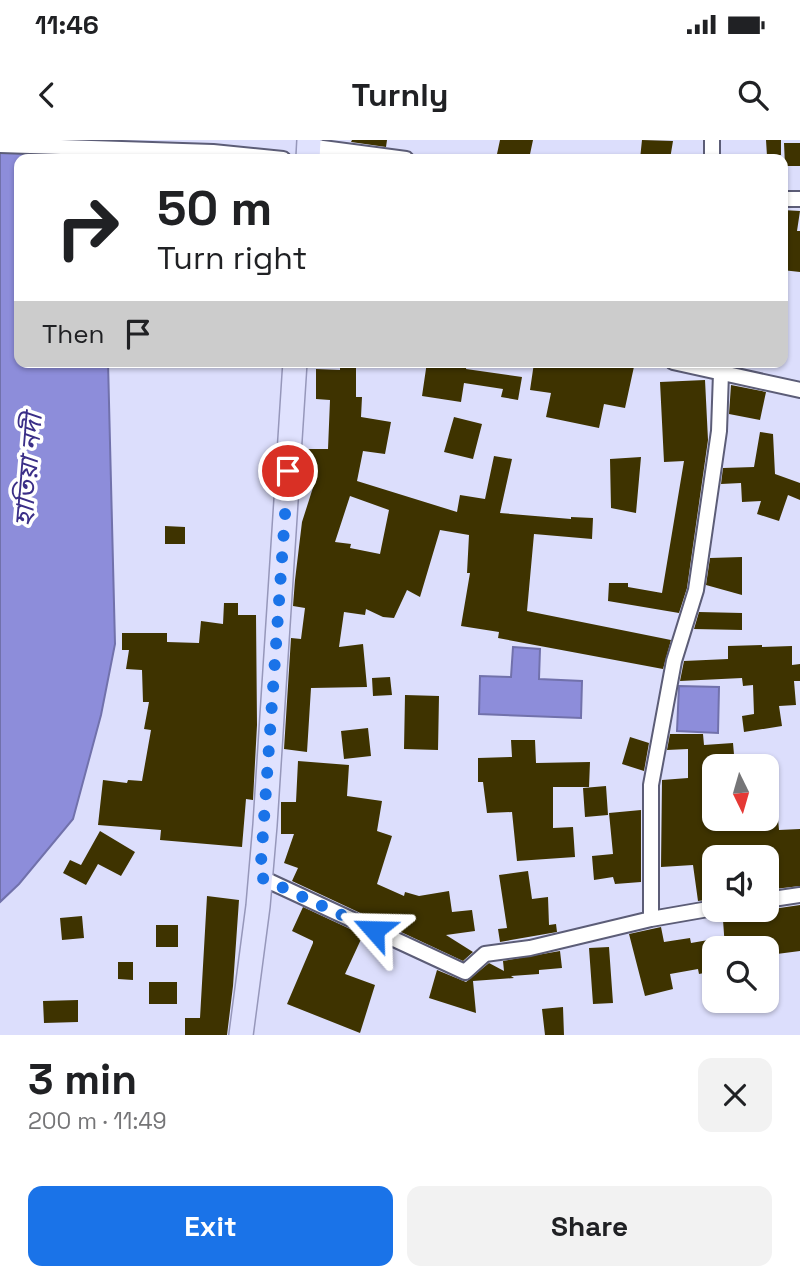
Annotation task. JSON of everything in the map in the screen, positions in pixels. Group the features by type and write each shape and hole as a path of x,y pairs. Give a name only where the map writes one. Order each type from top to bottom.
{"main road":[{"path":"241,1035 260,877 295,368"}],"street":[{"path":"0,145 233,154"},
{"path":"308,148 361,154"},
{"path":"699,368 800,390"},
{"path":"651,919 651,785 674,661 696,590 719,431 721,373"},
{"path":"260,877 465,972 485,954 530,948 651,919 702,910"},
{"path":"779,898 800,895"}],"water":[{"name":"হাতিয়া নদী","path":"0,140 85,140 86,154 14,154 14,368 108,368 115,644 101,715 73,819 19,884 0,902"},
{"path":"513,647 540,649 539,679 582,681 581,718 479,714 480,676 511,677"},
{"path":"679,686 719,687 718,733 677,731"}],"building":[{"path":"387,140 386,147 351,142"},
{"path":"500,140 533,140 530,154 497,154"},
{"path":"642,140 673,141 671,154 641,154"},
{"path":"766,140 781,140 781,154 767,154"},
{"path":"784,143 800,143 800,166 788,166 788,154 784,154"},
{"path":"788,210 800,211 797,231 800,231 800,272 788,271"},
{"path":"356,368 356,397 362,397 361,417 391,422 385,454 363,451 357,481 457,512 460,495 485,499 494,456 512,459 500,513 571,519 593,518 592,539 534,534 527,611 671,640 663,669 498,638 499,632 461,626 470,573 467,573 469,535 440,530 420,597 407,590 394,618 383,617 366,609 365,615 344,612 339,647 363,644 367,687 311,688 307,752 284,749 291,638 301,639 305,608 293,606 295,580 302,522 317,475 307,474 308,449 328,449 330,400 316,399 316,369","holes":["350,496 389,510 380,554 350,548 351,544 335,542"]},
{"path":"426,368 466,368 522,377 518,400 501,397 503,389 464,383 461,402 422,396"},
{"path":"533,368 634,368 625,408 604,404 599,428 546,417 551,393 530,390"},
{"path":"705,380 708,440 687,588 679,613 608,601 609,583 628,583 628,587 662,593 684,461 664,462 660,382"},
{"path":"731,385 766,392 760,420 729,414"},
{"path":"454,417 482,424 473,459 444,452"},
{"path":"760,432 773,434 775,474 800,483 800,500 788,495 779,521 757,514 761,501 742,502 741,483 721,484 723,468 754,467"},
{"path":"641,457 636,513 611,508 610,459"},
{"path":"165,526 185,527 185,544 165,544"},
{"path":"742,557 742,595 706,585 710,558"},
{"path":"224,603 238,603 238,615 256,615 257,725 253,800 246,799 242,847 160,840 161,830 98,825 103,780 127,783 128,780 142,781 151,730 144,729 149,702 143,702 142,670 126,669 129,650 122,650 122,633 167,633 167,642 199,643 201,621 223,624"},
{"path":"699,612 742,613 742,630 694,629"},
{"path":"728,646 792,646 792,665 800,664 800,681 794,681 796,705 779,706 782,726 744,732 742,716 754,714 753,685 743,686 742,678 680,681 684,661 728,659"},
{"path":"390,677 392,695 373,696 372,678"},
{"path":"405,695 439,696 438,750 404,749"},
{"path":"368,728 371,756 344,759 341,731"},
{"path":"670,734 703,734 704,745 733,743 734,754 702,754 702,831 800,829 800,886 779,888 779,845 702,845 702,900 698,901 693,865 661,867 662,780 688,778 688,749 667,750"},
{"path":"630,737 649,743 644,771 622,764"},
{"path":"511,740 535,740 536,763 590,762 589,787 553,787 553,828 573,827 575,857 517,861 512,812 487,813 483,782 478,782 478,758 512,757"},
{"path":"298,761 349,765 347,796 382,801 377,831 392,836 377,884 404,896 405,892 419,896 449,891 452,912 472,910 475,931 446,935 473,952 463,961 292,881 298,868 284,863 294,834 281,834 281,802 296,802"},
{"path":"606,786 608,815 585,817 583,788"},
{"path":"641,810 641,882 615,884 613,877 594,880 592,856 613,854 609,813"},
{"path":"100,831 135,852 121,876 98,864 86,885 63,873 70,860 81,865"},
{"path":"528,871 532,899 548,897 549,925 556,924 557,932 500,942 498,929 507,928 499,875"},
{"path":"207,896 239,900 227,1035 185,1035 185,1018 200,1018"},
{"path":"800,905 800,951 779,954 779,936 724,936 723,922 779,922 779,908"},
{"path":"303,907 363,935 345,974 375,985 360,1033 287,1004 313,943 292,931"},
{"path":"82,916 84,938 62,940 60,918"},
{"path":"156,925 178,925 178,947 156,947"},
{"path":"661,927 664,942 690,938 691,943 702,941 702,973 699,974 698,969 670,974 673,989 645,996 629,934"},
{"path":"609,947 613,1003 593,1004 589,948"},
{"path":"560,951 562,968 539,970 539,974 511,976 514,978 473,981 476,1013 429,998 437,970 466,982 489,963 504,971 503,961"},
{"path":"118,962 133,962 133,980 118,979"},
{"path":"149,982 177,982 177,1004 149,1004"},
{"path":"78,1000 78,1022 44,1023 43,1001"},
{"path":"563,1007 564,1035 545,1035 542,1009"}],"route":[{"path":"288,471 260,877 374,930"}]}
